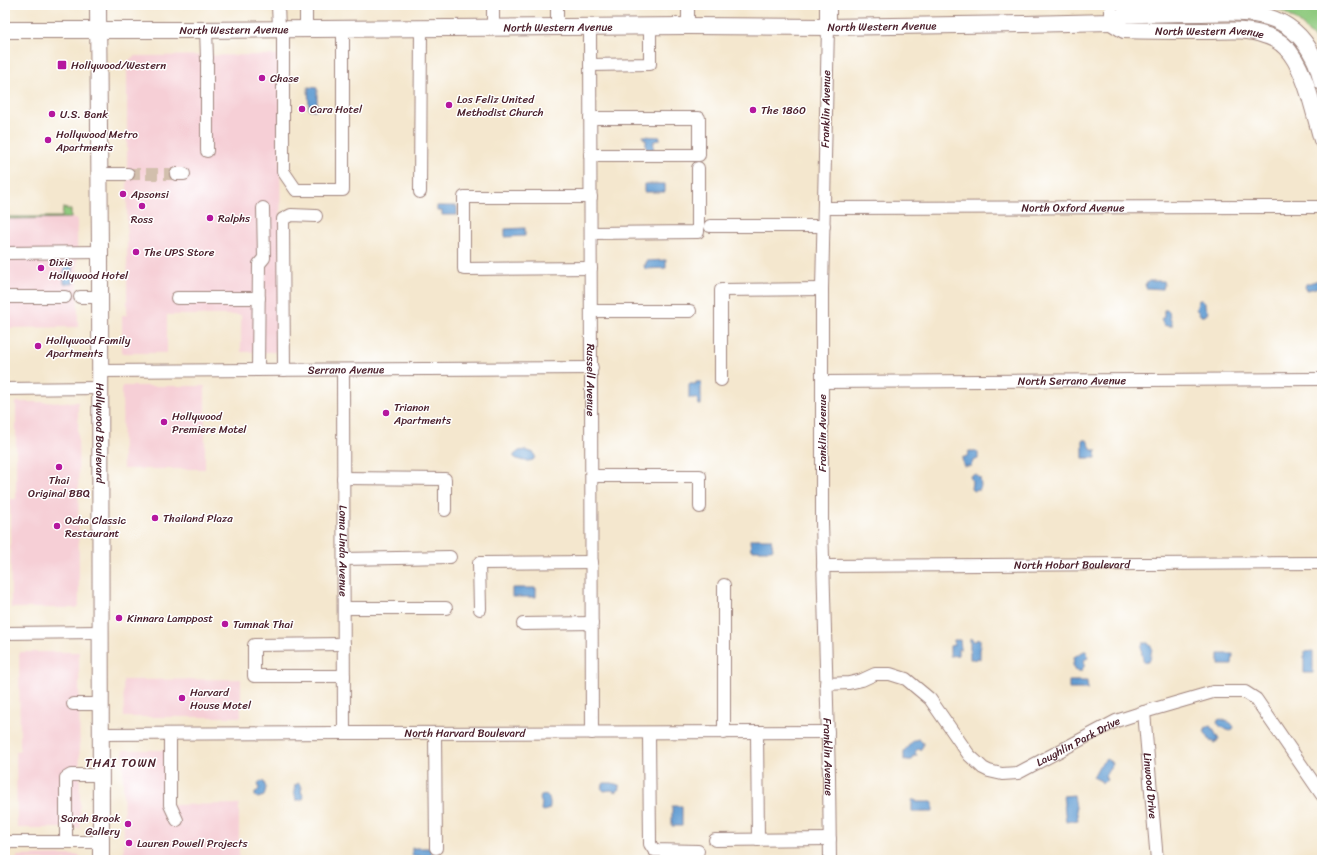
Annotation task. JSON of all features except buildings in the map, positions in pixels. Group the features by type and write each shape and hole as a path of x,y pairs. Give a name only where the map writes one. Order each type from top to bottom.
{"main road":[{"name":"Hollywood Boulevard","path":"98,5 101,860"},
{"name":"Franklin Avenue","path":"828,5 828,26"},
{"name":"North Western Avenue","path":"5,30 828,26 1111,22 1125,14 1237,12 1268,16 1282,22 1298,34 1314,56 1322,82"},
{"name":"North Western Avenue","path":"1111,22 1124,30 1254,32 1273,38 1291,53 1303,75 1322,140"}],"street":[{"path":"278,5 281,28 283,171 296,190 343,190 343,28"},
{"path":"306,5 306,28"},
{"path":"492,5 492,28"},
{"path":"556,5 556,27"},
{"path":"688,5 688,26"},
{"path":"1111,5 1111,22"},
{"path":"590,65 650,64 650,26"},
{"name":"Franklin Avenue","path":"828,26 822,289 822,382 823,566 830,860"},
{"path":"420,27 420,192"},
{"name":"Russell Avenue","path":"590,27 592,733"},
{"path":"206,29 207,151"},
{"path":"590,118 699,118 699,155 590,155"},
{"path":"591,233 698,232 698,168"},
{"path":"99,174 128,174"},
{"path":"590,197 464,197 464,269 591,268"},
{"name":"North Oxford Avenue","path":"824,208 1322,207"},
{"path":"258,370 259,264 264,258 263,208"},
{"path":"284,370 283,219 291,215 316,216"},
{"path":"710,226 824,226"},
{"path":"5,253 100,252"},
{"path":"721,380 721,290 822,289"},
{"path":"5,297 65,297"},
{"path":"80,297 99,297"},
{"path":"177,298 259,298"},
{"path":"591,311 690,311"},
{"name":"Serrano Avenue","path":"99,371 592,368"},
{"name":"Loma Linda Avenue","path":"343,370 344,732"},
{"name":"North Serrano Avenue","path":"822,382 1322,379"},
{"path":"5,389 99,388"},
{"path":"592,476 700,476 700,507"},
{"path":"343,478 445,479 445,510"},
{"path":"344,559 450,557"},
{"path":"480,609 479,562 592,562"},
{"name":"North Hobart Boulevard","path":"823,566 1322,563"},
{"path":"724,585 724,732"},
{"path":"344,608 446,608"},
{"path":"523,624 592,623"},
{"path":"5,633 101,632"},
{"path":"344,644 254,645 254,676 344,676"},
{"name":"Laughlin Park Drive","path":"826,684 849,683 862,680 875,674 890,674 906,680 930,699 969,755 983,768 990,772 1002,774 1018,773 1116,721 1213,692 1245,692 1256,699 1322,795"},
{"path":"73,704 101,704"},
{"name":"Linwood Drive","path":"1144,712 1157,860"},
{"name":"North Harvard Boulevard","path":"101,734 344,732 828,732"},
{"path":"757,732 758,840"},
{"path":"435,733 436,848"},
{"path":"649,733 651,847 654,850 698,851"},
{"path":"170,734 170,805 177,820"},
{"path":"66,842 66,778 71,775 101,775"},
{"path":"715,840 830,838"},
{"path":"5,842 101,842"}],"shaded area":[{"path":"280,55 281,352 241,352 241,315 167,315 167,353 122,353 122,315 127,315 127,62 134,56"},
{"name":"Dixie Hollywood Hotel","path":"77,218 78,327 5,328 5,219"},
{"name":"Hollywood Premiere Motel","path":"122,386 205,386 205,469 123,469"},
{"path":"16,402 78,402 79,606 76,608 11,608 10,499 16,499"},
{"path":"19,652 79,652 80,828 17,828 16,752 20,751"},
{"name":"Harvard House Motel","path":"241,679 241,717 124,717 123,680"},
{"path":"123,750 168,750 168,805 239,804 239,859 250,860 124,860"},
{"path":"80,855 80,860 17,860 17,856"}],"green space":[{"path":"1262,5 1322,5 1322,54 1315,40 1305,28 1292,17 1277,9"},
{"path":"63,208 71,210 71,218 5,219 5,217 62,217"}],"water":[{"path":"308,87 317,88 317,109 315,110 309,109"},
{"path":"643,136 660,137 660,140 654,141 653,151 646,151 646,140"},
{"path":"644,184 665,184 665,192 644,192"},
{"path":"437,206 457,206 457,215 442,215 442,211 437,211"},
{"path":"525,228 525,236 505,237 505,229"},
{"path":"666,260 666,268 645,269 644,265 646,265 646,261"},
{"path":"64,263 73,263 73,284 64,284"},
{"path":"1322,280 1322,286 1308,290 1306,289 1306,284"},
{"path":"1149,281 1163,281 1163,289 1146,288 1145,284"},
{"path":"1199,300 1205,302 1205,307 1208,312 1205,316 1201,316 1196,309"},
{"path":"1164,310 1169,311 1172,326 1164,325 1161,319 1164,317"},
{"path":"696,382 701,382 701,405 699,405 696,398 689,398 689,384 696,384"},
{"path":"1083,440 1087,440 1092,450 1096,450 1096,458 1083,458"},
{"path":"525,450 534,453 535,457 533,460 523,461 514,457 514,455 519,451"},
{"path":"969,451 976,451 978,453 978,459 973,461 971,466 964,466 962,458 967,456"},
{"path":"975,474 980,478 981,486 979,490 973,491 971,489 972,482 970,476"},
{"path":"751,539 771,539 773,549 751,550"},
{"path":"512,588 536,588 536,597 512,597"},
{"path":"970,638 974,641 979,638 980,639 980,659 970,659"},
{"path":"954,640 960,640 961,649 958,649 958,655 950,656 950,646 954,645"},
{"path":"1143,643 1148,643 1152,648 1150,660 1144,662 1141,649"},
{"path":"1084,651 1087,651 1088,658 1084,660 1085,665 1081,671 1076,671 1073,665 1074,657"},
{"path":"1313,651 1313,673 1304,673 1304,652"},
{"path":"1219,654 1233,654 1232,665 1219,665"},
{"path":"1069,681 1087,681 1088,689 1069,689"},
{"path":"1221,719 1231,723 1234,727 1231,731 1217,723 1218,720"},
{"path":"1211,725 1219,740 1214,743 1213,741 1211,742 1204,731 1206,730 1205,728"},
{"path":"919,739 923,743 923,746 920,750 919,748 915,752 917,756 913,756 912,760 904,760 904,751 913,741"},
{"path":"1106,759 1113,763 1105,776 1107,780 1102,783 1093,777 1099,766"},
{"path":"261,781 264,782 266,788 264,796 258,798 255,796 255,793 259,789 258,783"},
{"path":"299,783 302,788 301,791 304,798 296,800 294,790 295,785"},
{"path":"604,783 619,785 620,789 616,792 611,790 604,791 601,788"},
{"path":"541,795 548,796 550,801 549,809 544,811 541,810 542,803 539,799"},
{"path":"1074,795 1078,820 1066,822 1063,796"},
{"path":"912,800 916,800 916,802 933,802 933,812 912,812"},
{"path":"672,806 682,806 682,826 672,826"},
{"path":"412,848 431,848 432,856 412,856"}],"tunnel":[{"path":"128,174 176,174"}],"place":[{"name":"Hollywood/Western","path":"62,65"},
{"name":"Chase","path":"262,78"},
{"name":"Los Feliz United Methodist Church","path":"449,105"},
{"name":"Cara Hotel","path":"302,109"},
{"name":"The 1860","path":"753,110"},
{"name":"U.S. Bank","path":"52,114"},
{"name":"Hollywood Metro Apartments","path":"48,140"},
{"name":"Apsonsi","path":"123,194"},
{"name":"Ross","path":"142,206"},
{"name":"Ralphs","path":"210,218"},
{"name":"The UPS Store","path":"136,252"},
{"name":"Dixie Hollywood Hotel","path":"41,268"},
{"name":"Hollywood Family Apartments","path":"38,346"},
{"name":"Trianon Apartments","path":"386,413"},
{"name":"Hollywood Premiere Motel","path":"164,422"},
{"name":"Thai Original BBQ","path":"59,467"},
{"name":"Thailand Plaza","path":"155,518"},
{"name":"Ocha Classic Restaurant","path":"57,526"},
{"name":"Kinnara Lamppost","path":"119,618"},
{"name":"Tumnak Thai","path":"225,624"},
{"name":"Harvard House Motel","path":"182,698"},
{"name":"Sarah Brook Gallery","path":"128,824"},
{"name":"Lauren Powell Projects","path":"129,843"}],"district":[{"name":"THAI TOWN","path":"121,763"}]}
